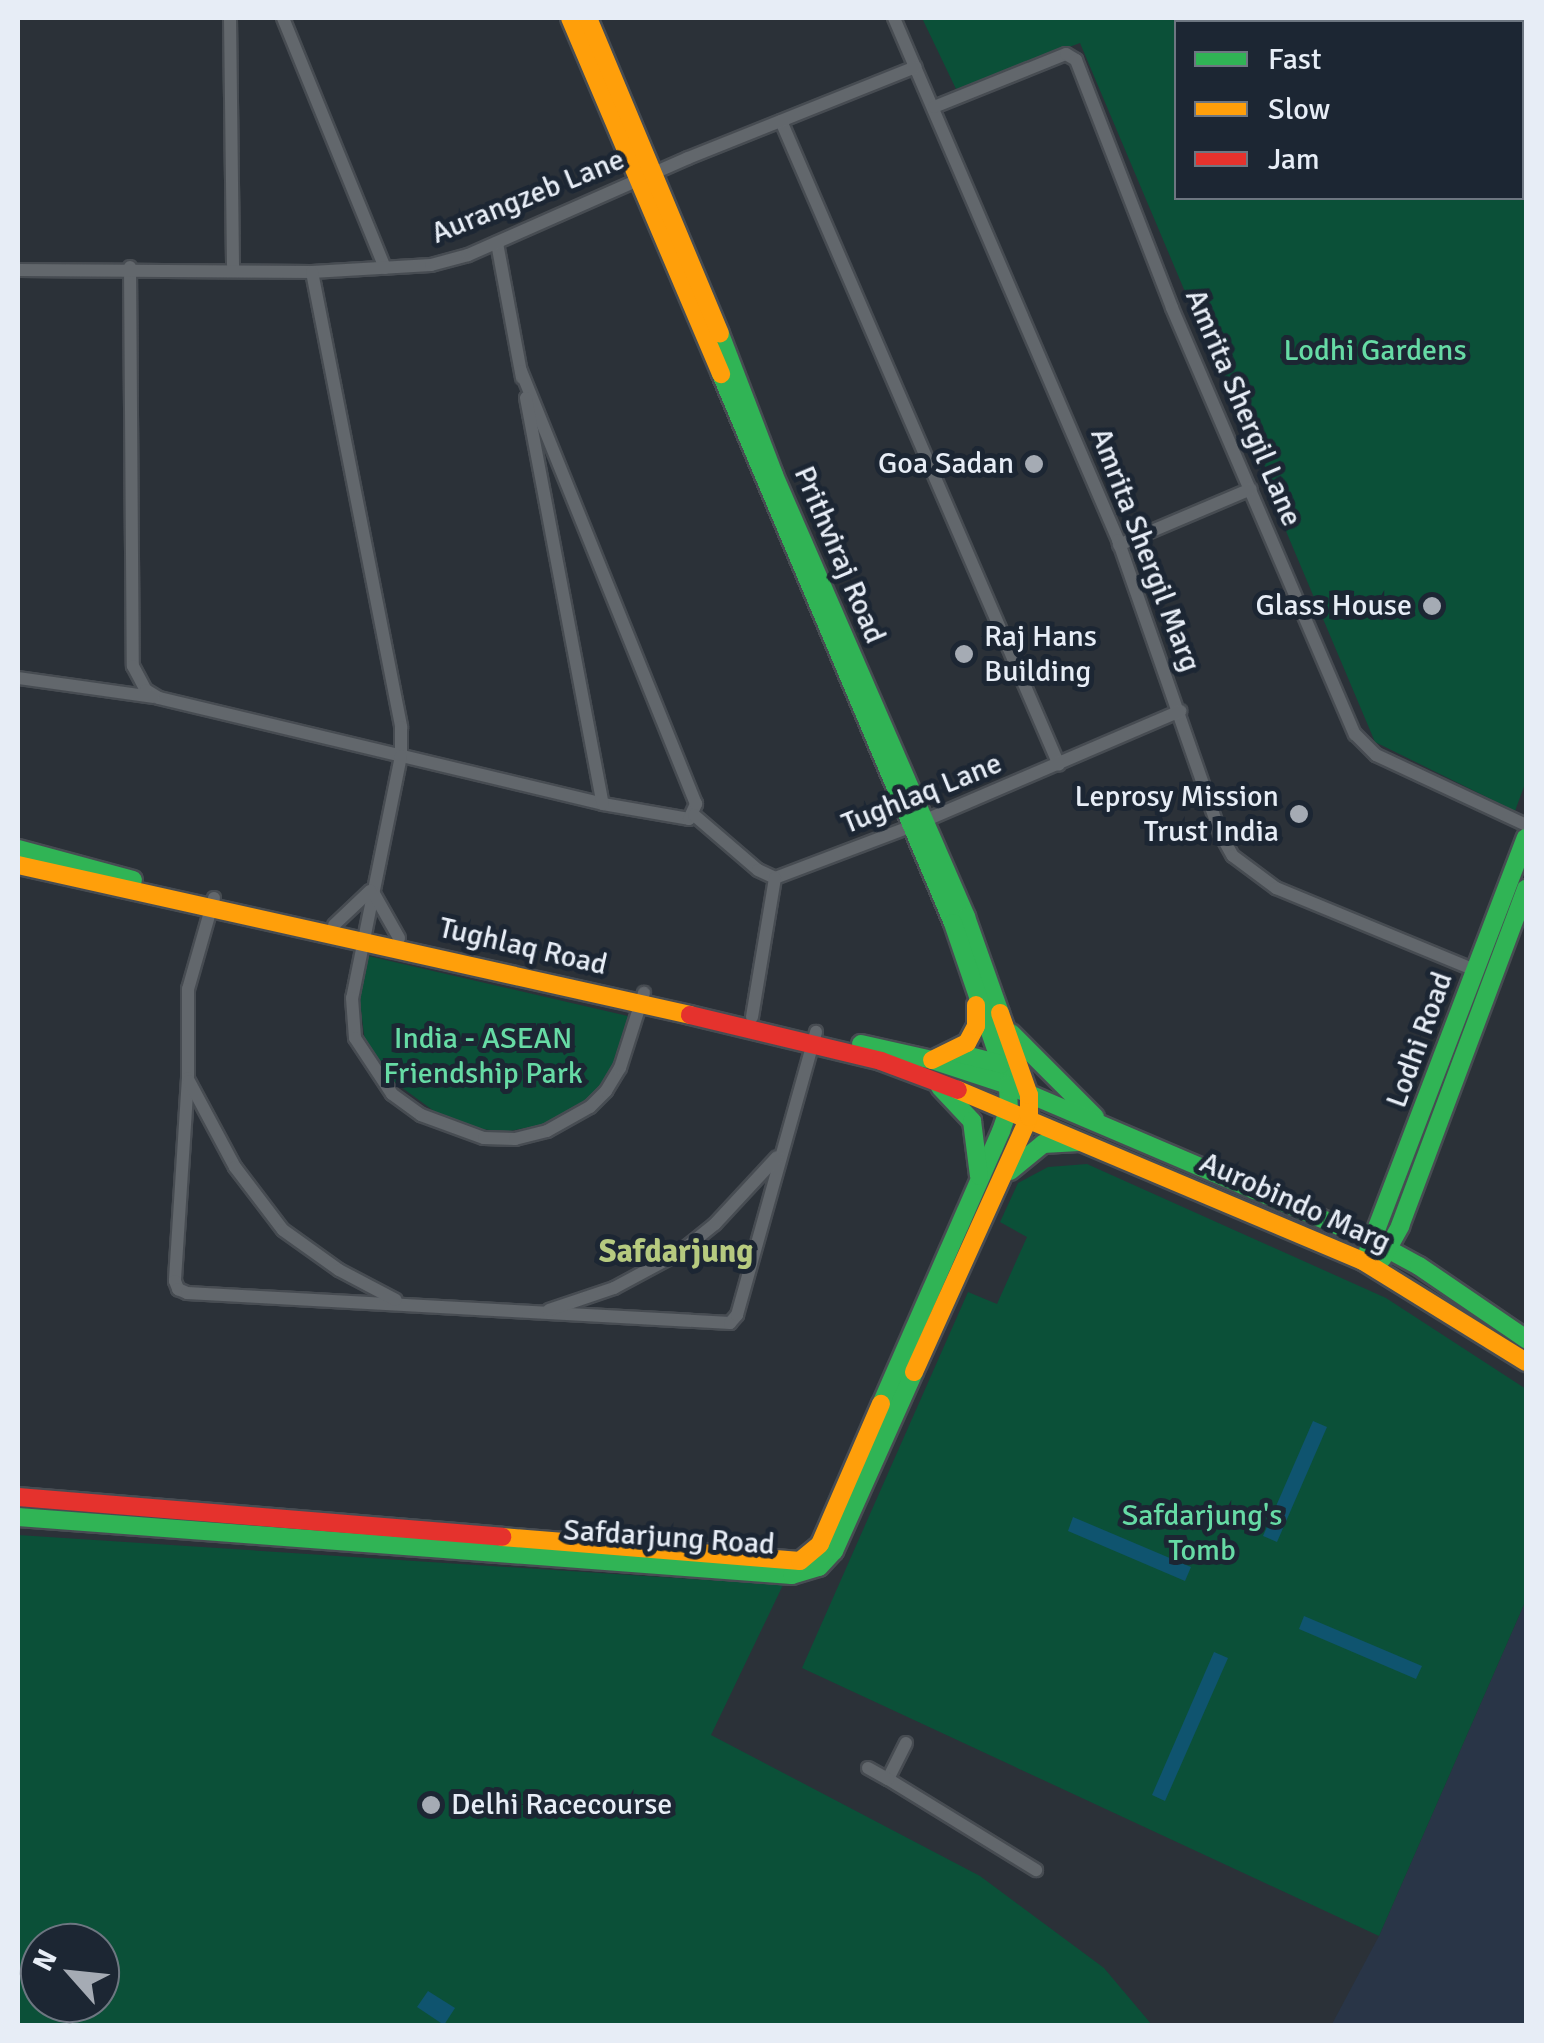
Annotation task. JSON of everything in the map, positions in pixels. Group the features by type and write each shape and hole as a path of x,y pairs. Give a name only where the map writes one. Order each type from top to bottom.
{"main road":[{"name":"Prithviraj Road","path":"570,18 645,177 918,824 1008,1085 1009,1108"},
{"name":"Prithviraj Road","path":"588,18 645,177"},
{"name":"Prithviraj Road","path":"918,824 966,917 1029,1095 1028,1117"},
{"name":"Lodhi Road","path":"1380,1245 1475,970 1526,838"},
{"name":"Tughlaq Road","path":"18,849 213,904 334,925 362,936 399,938 643,998 752,1017 814,1037"},
{"name":"Tughlaq Road","path":"18,865 643,998 1008,1085 1029,1095"},
{"name":"Lodhi Road","path":"1370,1265 1526,889"},
{"path":"974,990 973,1034 929,1068 972,1121 979,1182"},
{"path":"1007,1029 1103,1125"},
{"path":"954,1052 1001,1064"},
{"name":"Tughlaq Road","path":"929,1068 1028,1117"},
{"name":"Aurobindo Marg","path":"1029,1095 1380,1245 1526,1339"},
{"name":"Safdarjung Road","path":"18,1516 792,1575 819,1567 834,1550 947,1278 1009,1108"},
{"name":"Aurobindo Marg","path":"1028,1117 1370,1265 1526,1362"},
{"name":"Safdarjung Road","path":"18,1497 800,1562 820,1544 947,1278 1001,1180 1028,1117"},
{"path":"1001,1180 1043,1144 1089,1143"}],"street":[{"path":"230,18 233,270"},
{"path":"283,18 385,268"},
{"name":"Amrita Shergil Marg","path":"894,18 1119,545 1220,833 1233,856 1276,888 1475,970"},
{"name":"Amrita Shergil Lane","path":"934,107 1066,54 1076,60 1172,308 1360,742 1376,755 1526,825"},
{"name":"Aurangzeb Lane","path":"18,270 130,267 312,272 431,265 496,243 645,177 916,68"},
{"path":"781,121 1059,765"},
{"path":"496,243 603,804"},
{"path":"130,267 133,666 146,690 160,698"},
{"path":"312,272 401,726 401,756 352,998 355,1038 392,1094 421,1115 452,1130 484,1138 515,1139 547,1132 590,1107 620,1068 643,998"},
{"path":"521,370 696,804 694,815"},
{"path":"1119,545 1251,488"},
{"path":"18,678 160,698 603,804 683,820 694,815"},
{"name":"Tughlaq Lane","path":"775,878 918,824 1180,711"},
{"path":"694,815 758,870 775,878 752,1017"},
{"path":"334,925 372,889"},
{"path":"372,889 385,920 399,938"},
{"path":"213,904 188,988 188,1078 175,1280 178,1289 726,1324 735,1320 814,1037"},
{"path":"188,1078 235,1167 283,1230 339,1270 403,1303"},
{"path":"542,1312 614,1288 679,1253 715,1224 780,1154"},
{"path":"888,1779 906,1743"},
{"path":"868,1768 1036,1870"}],"shaded area":[{"path":"1526,1600 1526,2025 1331,2026 1379,1936"}],"green space":[{"name":"Lodhi Gardens","path":"922,18 1526,18 1526,781 1515,811 1375,742 1080,43 956,89"},
{"name":"India - ASEAN Friendship Park","path":"364,955 632,1017 616,1066 594,1095 542,1125 504,1132 467,1127 442,1117 382,1073 365,1042 360,1002"},
{"name":"Safdarjung's Tomb","path":"1087,1164 1386,1298 1526,1389 1526,1600 1379,1936 802,1668 968,1292 997,1304 1027,1237 1000,1222 1018,1183 1048,1167"},
{"name":"Delhi Racecourse","path":"18,1535 783,1585 711,1735 980,1876 1104,1968 1152,2025 18,2025"}],"water":[{"path":"1313,1421 1327,1427 1277,1542 1263,1536"},
{"path":"1073,1517 1191,1567 1185,1581 1068,1531"},
{"path":"1304,1616 1422,1666 1416,1679 1299,1629"},
{"path":"1214,1652 1228,1658 1165,1801 1152,1795"},
{"path":"428,1991 455,2008 444,2025 417,2007"}],"traffic: fast":[{"path":"720,334 774,475 966,917 1000,1013"},
{"path":"721,374 953,923 1008,1085 1009,1108 1001,1131 881,1404"},
{"path":"1368,1251 1526,838"},
{"path":"18,849 133,880"},
{"path":"1382,1259 1400,1226 1526,889"},
{"path":"1011,1033 1095,1117"},
{"path":"861,1044 932,1060 1008,1085 1373,1241 1419,1266 1526,1339"},
{"path":"954,1052 1001,1064"},
{"path":"940,1087 972,1121 979,1176"},
{"path":"1010,1171 1043,1144 1079,1142"},
{"path":"18,1517 792,1575 819,1567 834,1551 914,1372"}],"traffic: slow":[{"path":"570,18 721,374"},
{"path":"588,18 720,334"},
{"path":"18,865 690,1015"},
{"path":"932,1060 967,1043 976,1026 976,1005"},
{"path":"914,1372 1029,1117 1029,1095 1000,1013"},
{"path":"958,1090 1363,1261 1526,1362"},
{"path":"502,1537 800,1561 820,1544 881,1404"}],"traffic: jam":[{"path":"690,1015 881,1061 958,1090"},
{"path":"18,1497 502,1537"}],"place":[{"name":"Goa Sadan","path":"1034,464"},
{"name":"Glass House","path":"1432,606"},
{"name":"Raj Hans Building","path":"964,654"},
{"name":"Leprosy Mission Trust India","path":"1299,814"},
{"name":"Delhi Racecourse","path":"431,1805"}],"district":[{"name":"Safdarjung","path":"676,1252"}]}
